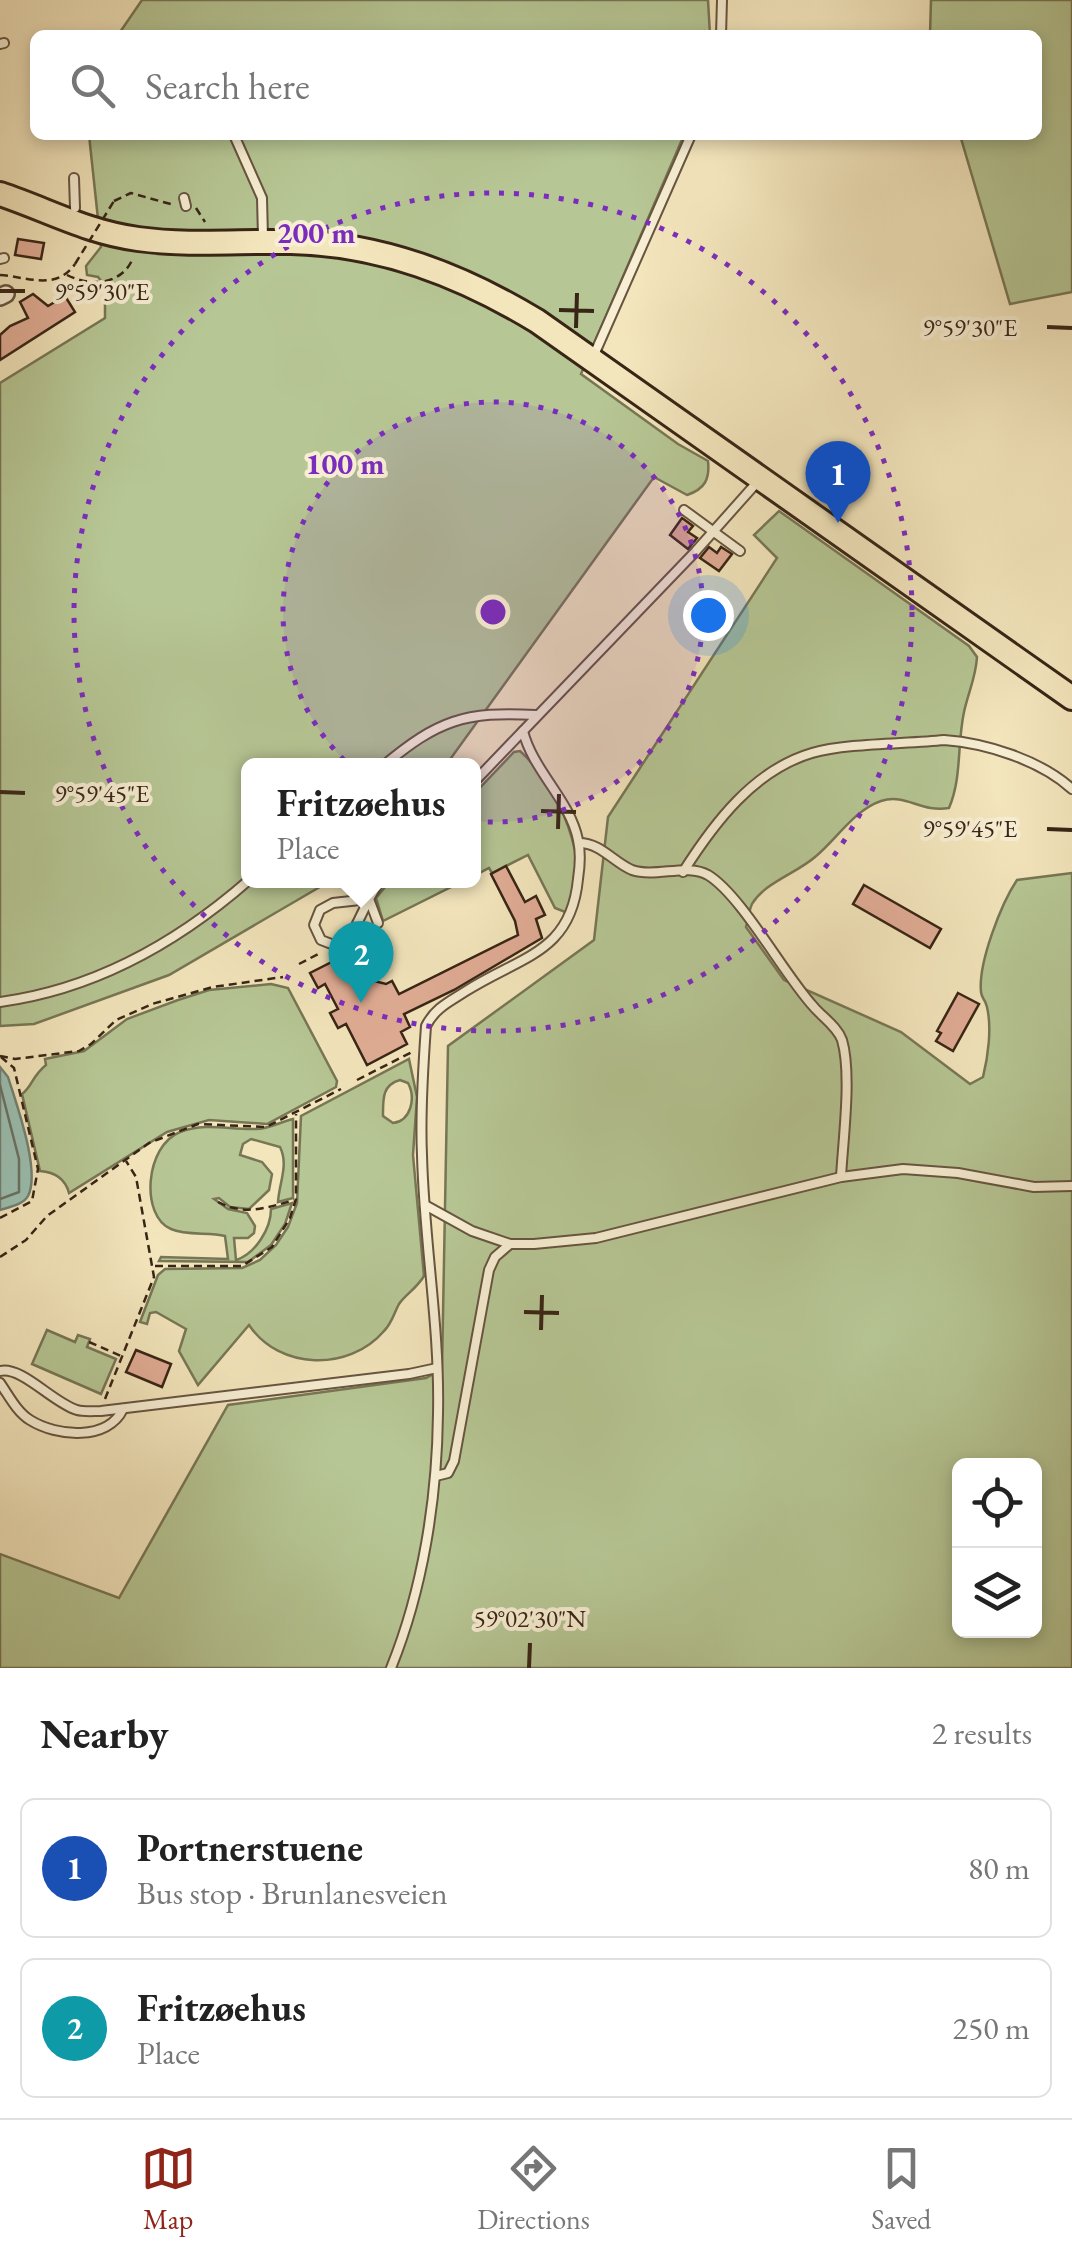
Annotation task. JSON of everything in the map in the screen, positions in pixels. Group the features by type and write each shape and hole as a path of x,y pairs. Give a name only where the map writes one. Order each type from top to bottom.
{"main road":[{"path":"4,193 79,226 138,239 360,249 440,271 500,298 1072,698"}],"lane":[{"path":"721,30 722,0"},
{"path":"236,140 262,198 263,242"},
{"path":"592,359 602,344 689,140"},
{"path":"74,178 74,208"},
{"path":"481,775 760,478"},
{"path":"684,510 740,551"},
{"path":"394,758 424,734 454,719 536,715"},
{"path":"391,1668 413,1602 436,1476 437,1368 422,1152 426,1026 433,1012 552,943 573,911 579,843 574,824 534,760 523,731"},
{"path":"682,872 719,821 756,784 791,761 824,750 963,741 1014,757 1072,789"},
{"path":"579,843 590,843 633,870 700,872 710,876 841,1037 845,1058 840,1177"},
{"path":"0,1002 52,993 105,973 194,926 241,887"},
{"path":"368,899 333,903 320,910 314,920 321,940 330,944 350,938 375,888"},
{"path":"368,899 378,923"},
{"path":"425,1205 472,1231 510,1244 596,1238 840,1177 904,1170 958,1173 1034,1187 1072,1186"},
{"path":"436,1476 448,1473 454,1461 489,1270 495,1257 510,1244"},
{"path":"0,1370 9,1369 79,1410 100,1411 437,1368"},
{"path":"0,1383 26,1418 50,1428 99,1432 115,1424 123,1409"}],"path":[{"path":"0,275 48,281 67,274 114,201 131,193 185,202 201,212 206,225"},
{"path":"103,215 120,218"},
{"path":"67,274 92,282 116,278 130,266 138,239"},
{"path":"299,964 330,944"},
{"path":"0,1056 14,1059 78,1051 116,1020 152,1004 212,986 283,977"},
{"path":"357,1080 425,1046"},
{"path":"0,1056 14,1068 38,1170 32,1201 0,1218"},
{"path":"0,1258 26,1240 47,1216 150,1143 186,1128 217,1123 260,1127 341,1089"},
{"path":"153,1266 249,1264 277,1241 296,1199 296,1113"},
{"path":"100,1411 154,1278 136,1177 125,1160"},
{"path":"218,1202 249,1211 296,1199"},
{"path":"89,1342 123,1357"}],"green space":[{"path":"142,0 708,0 710,30 121,30"},
{"path":"931,0 1072,0 1072,292 1010,304 961,140 1042,140 1042,30 930,30"},
{"path":"90,140 682,140 581,374 708,461 708,473 702,486 687,495 654,477 451,758 241,758 241,888 318,888 169,975 34,1024 0,1026 0,383 105,318 105,286 98,277 87,275 86,266 101,247"},
{"path":"779,511 969,646 977,657 949,808 930,808 898,799 871,805 808,863 764,890 752,904 746,927 784,980 901,1032 970,1084 983,1077 989,1024 981,980 1004,904 1017,880 1072,873 1072,1668 0,1668 0,1554 119,1598 228,1405 426,1378 442,1369 448,1046 594,940 608,817 777,558 754,535"},
{"path":"520,751 547,783 568,827 577,873 574,894 565,912 555,908 528,855 492,873 489,868 481,872 481,787 514,752"},
{"path":"384,888 449,888 383,921 376,898"},
{"path":"271,984 288,988 337,1081 336,1087 267,1124 209,1120 167,1132 69,1193 59,1177 40,1171 22,1094 46,1065 45,1059 84,1051 127,1019 178,1000 209,990"},
{"path":"409,1059 417,1097 413,1155 424,1276 399,1304 384,1331 352,1354 334,1359 296,1357 278,1351 249,1325 198,1385 179,1351 186,1329 156,1312 150,1313 147,1324 140,1322 158,1275 165,1269 242,1268 260,1260 276,1245 297,1203 301,1116","holes":["394,1082 408,1083 412,1095 410,1108 404,1118 393,1123 383,1116 385,1094"]},
{"path":"293,1119 293,1198 278,1202 284,1167 280,1147 251,1139 243,1144 240,1155 262,1162 272,1174 269,1190 249,1209 230,1207 219,1198 214,1199 228,1209 247,1213 255,1226 248,1238 234,1238 236,1260 261,1240 271,1209 292,1203 285,1224 271,1245 248,1262 159,1261 161,1257 228,1259 225,1236 171,1229 154,1210 154,1165 168,1140 199,1127 261,1129"},
{"path":"47,1330 75,1342 78,1335 90,1339 87,1347 116,1359 101,1394 32,1364"}],"water":[{"path":"0,1067 8,1077 26,1137 31,1185 26,1199 0,1210"}],"building":[{"path":"18,239 44,243 41,259 15,255"},
{"path":"33,294 48,306 65,296 75,312 0,360 0,335 28,318 20,302"},
{"path":"682,518 693,526 688,532 697,538 688,549 670,535"},
{"path":"709,547 717,553 721,547 732,554 719,571 700,558"},
{"path":"506,866 525,902 536,896 545,915 536,919 542,938 454,990 404,1014 410,1027 401,1032 407,1044 367,1065 346,1024 338,1028 330,1013 338,1009 325,984 318,988 310,973 370,939 380,960 350,975 386,984 392,981 399,994 518,935 491,874"},
{"path":"864,885 941,929 930,948 853,904"},
{"path":"958,993 979,1004 953,1051 936,1041 941,1033 937,1031"},
{"path":"136,1350 171,1364 162,1387 126,1372"}],"place":[{"name":"Portnerstuene","path":"838,523"},
{"name":"Fritzøehus","path":"361,1003"}]}
